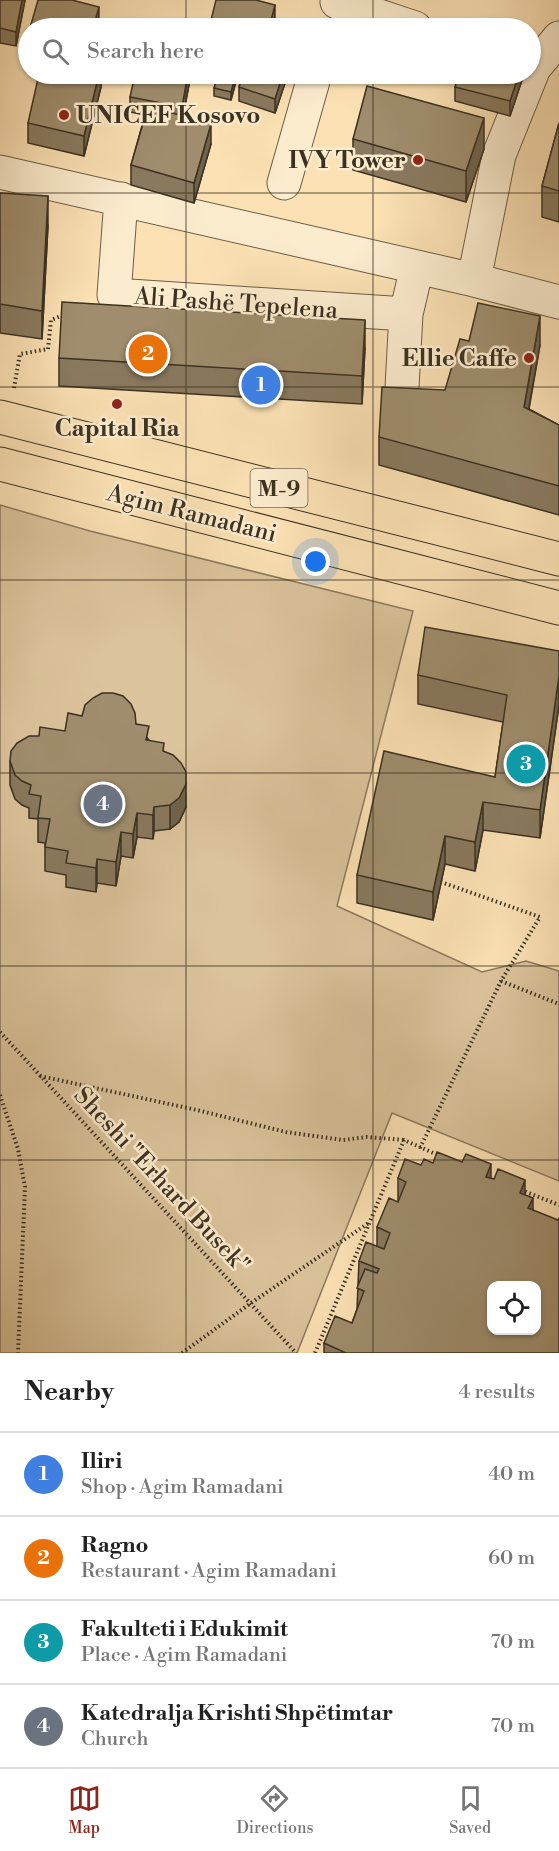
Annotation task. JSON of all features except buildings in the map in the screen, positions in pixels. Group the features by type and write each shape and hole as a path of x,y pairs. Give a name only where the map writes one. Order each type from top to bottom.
{"main road":[{"name":"Agim Ramadani","path":"6,418 559,559"},
{"name":"Agim Ramadani","path":"0,464 559,608"}],"street":[{"path":"335,10 371,18"},
{"path":"541,60 559,38"},
{"path":"284,183 312,84"},
{"path":"474,280 499,155 528,84"},
{"path":"0,172 474,280 559,302"},
{"name":"Ali Pashë Tepelena","path":"121,199 114,295 406,314"},
{"path":"402,387 406,314 417,267"}],"path":[{"path":"6,418 20,354 48,349 51,320 114,295"},
{"path":"420,1148 501,981 540,916 441,882"},
{"path":"501,981 559,1004"},
{"name":"Sheshi \"Erhard Busek\"","path":"0,1032 297,1353"},
{"path":"40,1076 286,1132 343,1140 367,1137 404,1140 442,1156"},
{"path":"0,1095 18,1149 26,1187 18,1353"},
{"path":"315,1353 404,1140"},
{"path":"516,1188 559,1205"},
{"path":"182,1353 370,1222"}],"shaded area":[{"path":"0,505 90,531 413,611 337,906 482,972 526,961 559,971 559,1181 392,1113 297,1353 0,1353"}],"place":[{"name":"UNICEF Kosovo","path":"64,115"},
{"name":"IVY Tower","path":"418,160"},
{"name":"Ragno","path":"148,354"},
{"name":"Ellie Caffe","path":"529,358"},
{"name":"Iliri","path":"261,385"},
{"name":"Capital Ria","path":"117,404"},
{"name":"Fakulteti i Edukimit","path":"526,764"},
{"name":"Katedralja Krishti Shpëtimtar","path":"103,804"}]}
